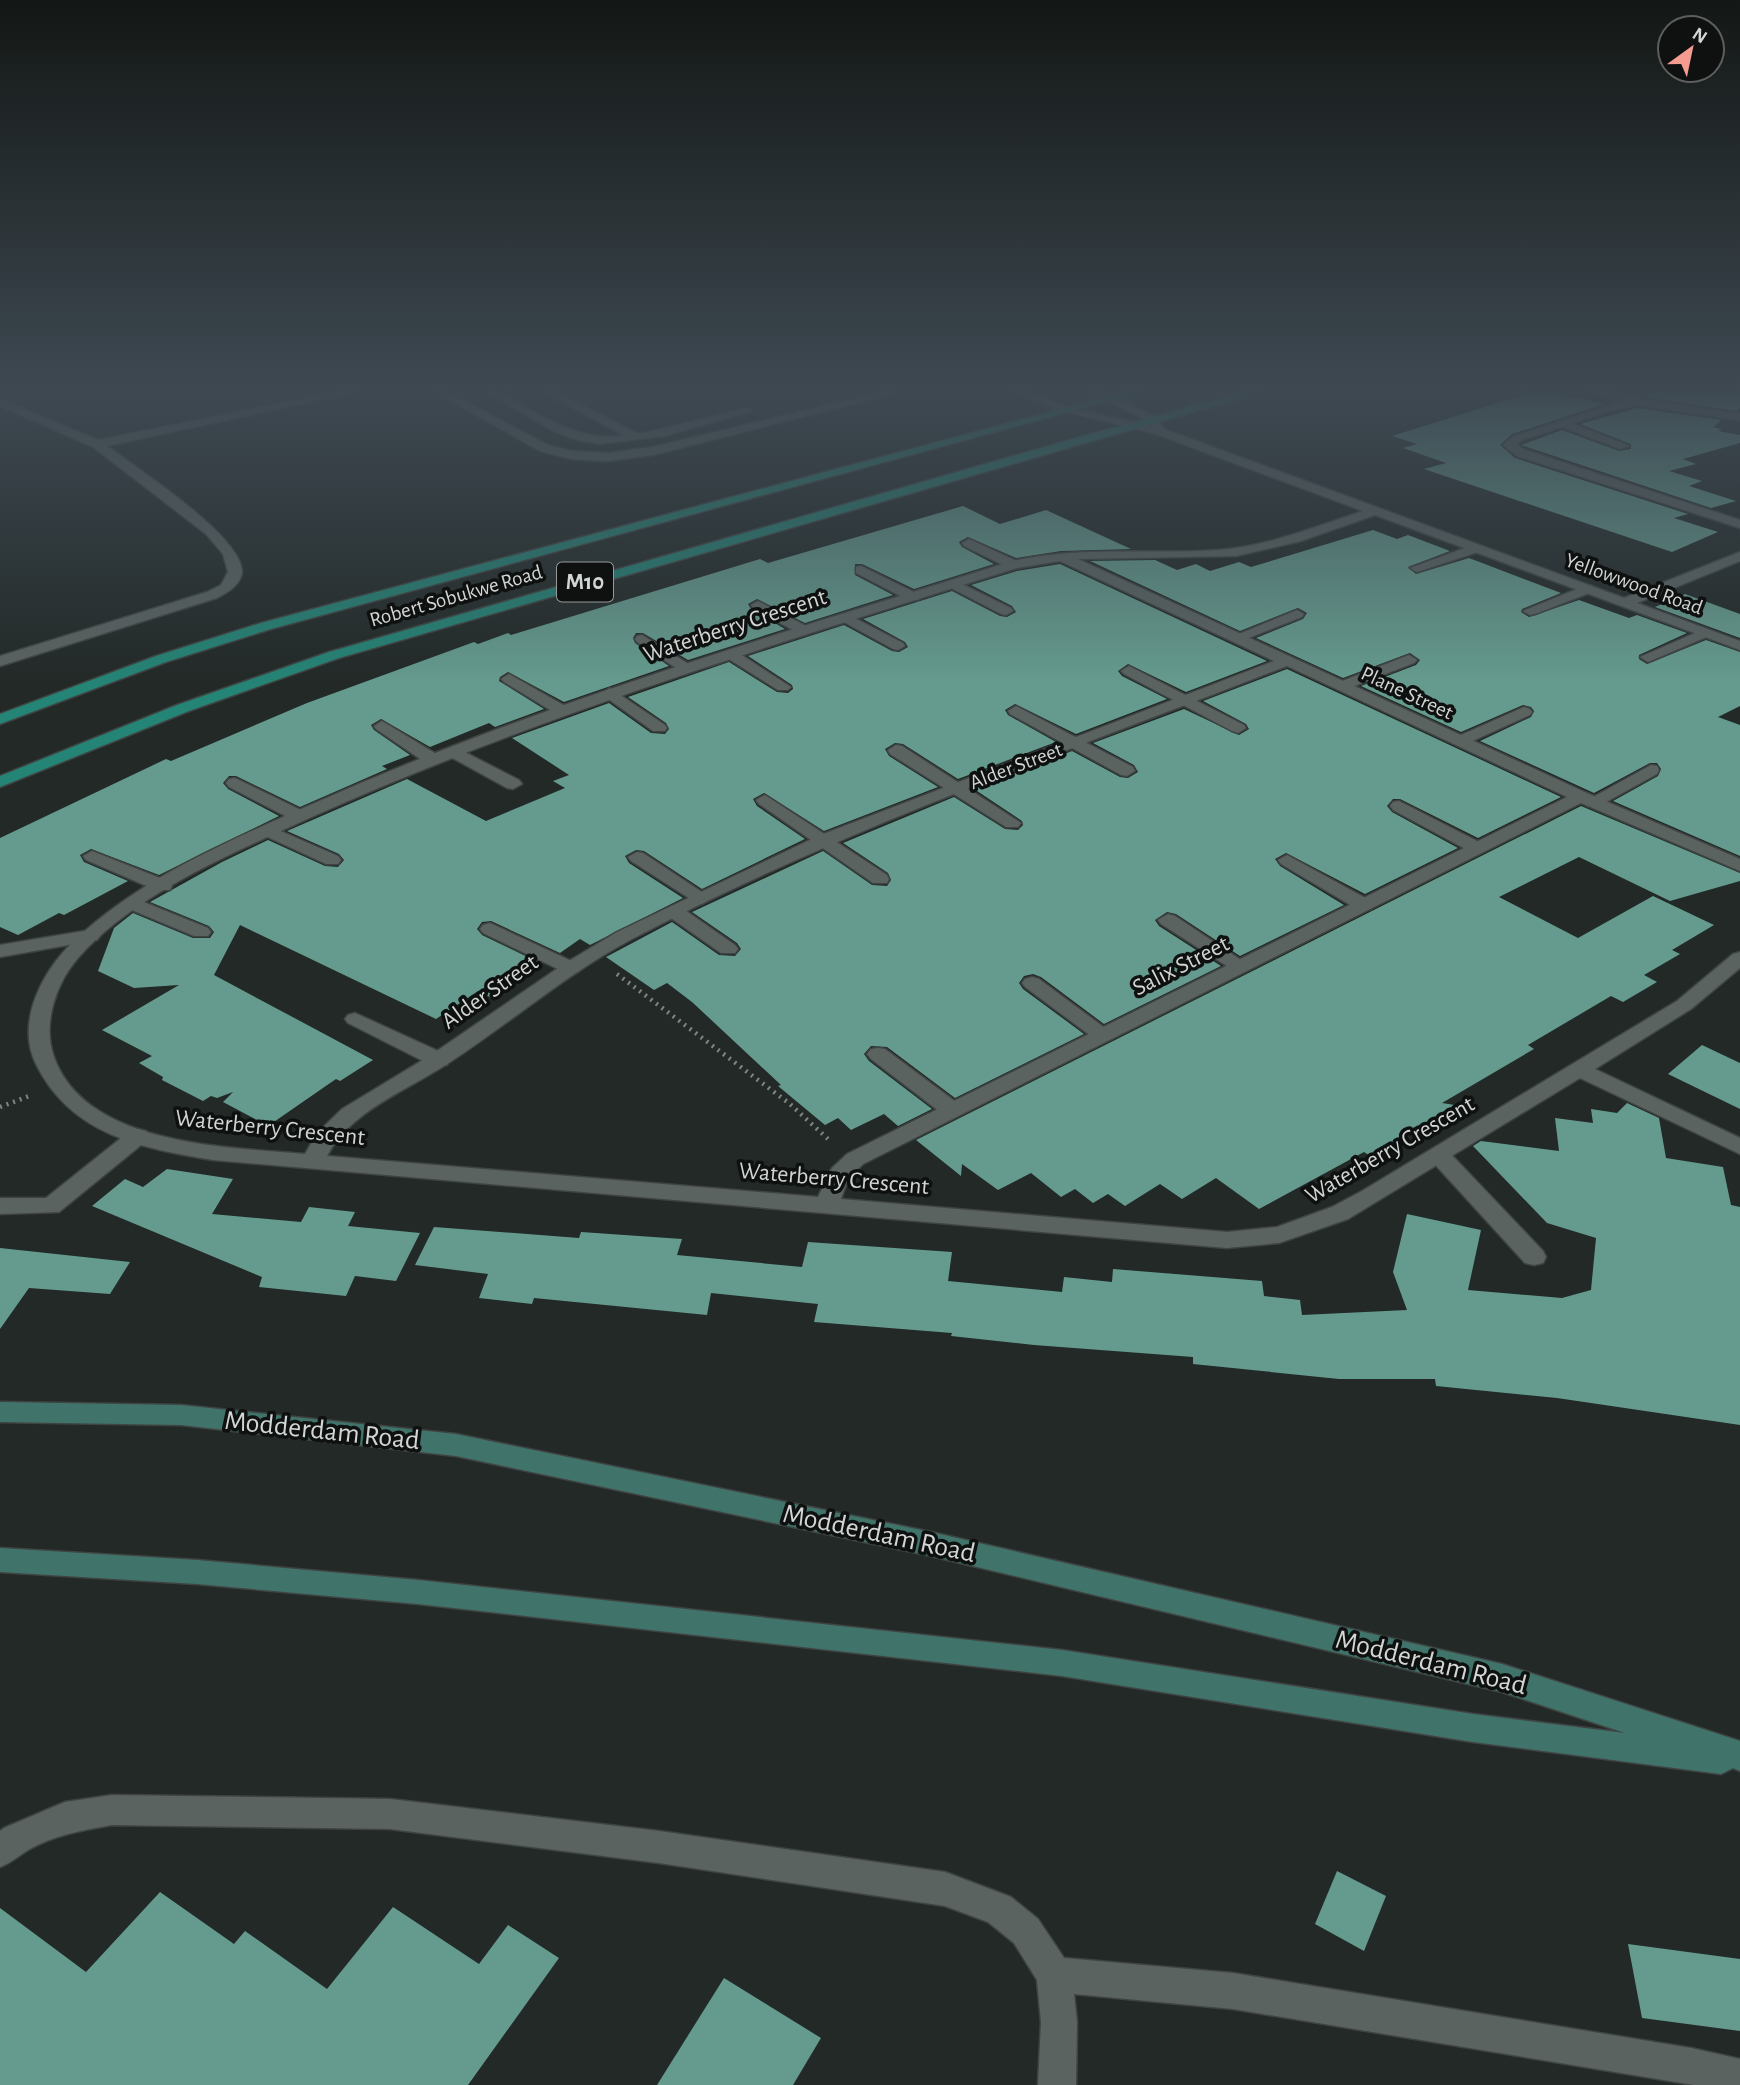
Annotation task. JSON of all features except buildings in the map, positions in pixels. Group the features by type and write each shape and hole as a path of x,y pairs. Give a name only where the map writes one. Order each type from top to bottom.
{"main road":[{"name":"Robert Sobukwe Road","path":"0,719 161,659 266,626 777,489"},
{"name":"Robert Sobukwe Road","path":"0,782 183,708 334,655 913,489"}],"street":[{"path":"0,660 212,595 226,587 232,580 234,561 223,542 157,489"},
{"name":"Yellowwood Road","path":"1320,489 1740,646"},
{"path":"1633,489 1740,524"},
{"name":"Waterberry Crescent","path":"1375,511 1286,541 1240,552 1058,555 1014,565 610,693 432,759 267,831 163,886 90,936 77,947 53,982 39,1015 39,1044 46,1065 70,1100 94,1117 138,1136 186,1149 241,1156 1227,1240 1261,1238 1306,1227 1340,1213 1684,1005 1740,958"},
{"path":"969,543 1014,565"},
{"path":"1417,568 1476,548"},
{"name":"Plane Street","path":"1058,555 1587,799 1740,866"},
{"path":"1624,603 1736,561"},
{"path":"861,570 913,597"},
{"path":"954,584 1006,611"},
{"path":"1530,611 1587,589"},
{"path":"758,605 805,631"},
{"path":"1236,638 1297,614"},
{"path":"847,618 898,646"},
{"path":"1648,657 1704,633"},
{"path":"642,639 687,669"},
{"path":"732,654 783,687"},
{"path":"1342,686 1409,660"},
{"name":"Alder Street","path":"313,1161 325,1138 351,1114 439,1060 592,954 824,840 1287,661"},
{"path":"1129,671 1238,728"},
{"path":"509,679 561,710"},
{"path":"610,693 659,728"},
{"name":"Alder Street","path":"1016,711 1127,771"},
{"path":"1460,741 1524,712"},
{"path":"382,726 432,759"},
{"name":"Alder Street","path":"895,750 1012,823"},
{"path":"453,751 513,785"},
{"name":"Salix Street","path":"828,1205 833,1182 841,1170 855,1159 1477,848 1651,770"},
{"path":"235,783 299,816"},
{"path":"765,800 880,879"},
{"path":"1399,806 1477,848"},
{"path":"267,831 332,860"},
{"path":"92,856 163,886"},
{"path":"637,857 702,898"},
{"path":"1287,860 1364,905"},
{"path":"134,904 201,932"},
{"path":"675,912 728,949"},
{"path":"1168,920 1240,966"},
{"name":"Alder Street","path":"490,929 571,968"},
{"path":"0,951 90,936"},
{"path":"1032,983 1102,1035"},
{"name":"Alder Street","path":"355,1019 439,1060"},
{"path":"877,1054 952,1111"},
{"path":"1578,1069 1740,1147"},
{"path":"0,1206 51,1206 138,1136"},
{"path":"1439,1155 1534,1257"},
{"name":"Modderdam Road","path":"0,1412 181,1415 456,1445 931,1544 1449,1665 1502,1678 1740,1756"},
{"name":"Modderdam Road","path":"0,1560 197,1572 418,1592 1062,1663 1472,1728 1740,1762"},
{"path":"5,1842 65,1818 112,1810 390,1814 659,1847 945,1889 999,1909 1026,1931 1054,1975 1059,2022 1058,2085"},
{"path":"1054,1975 1233,1991 1691,2066 1740,2077"}],"path":[{"path":"592,954 790,1104 824,1136 855,1159"}]}
